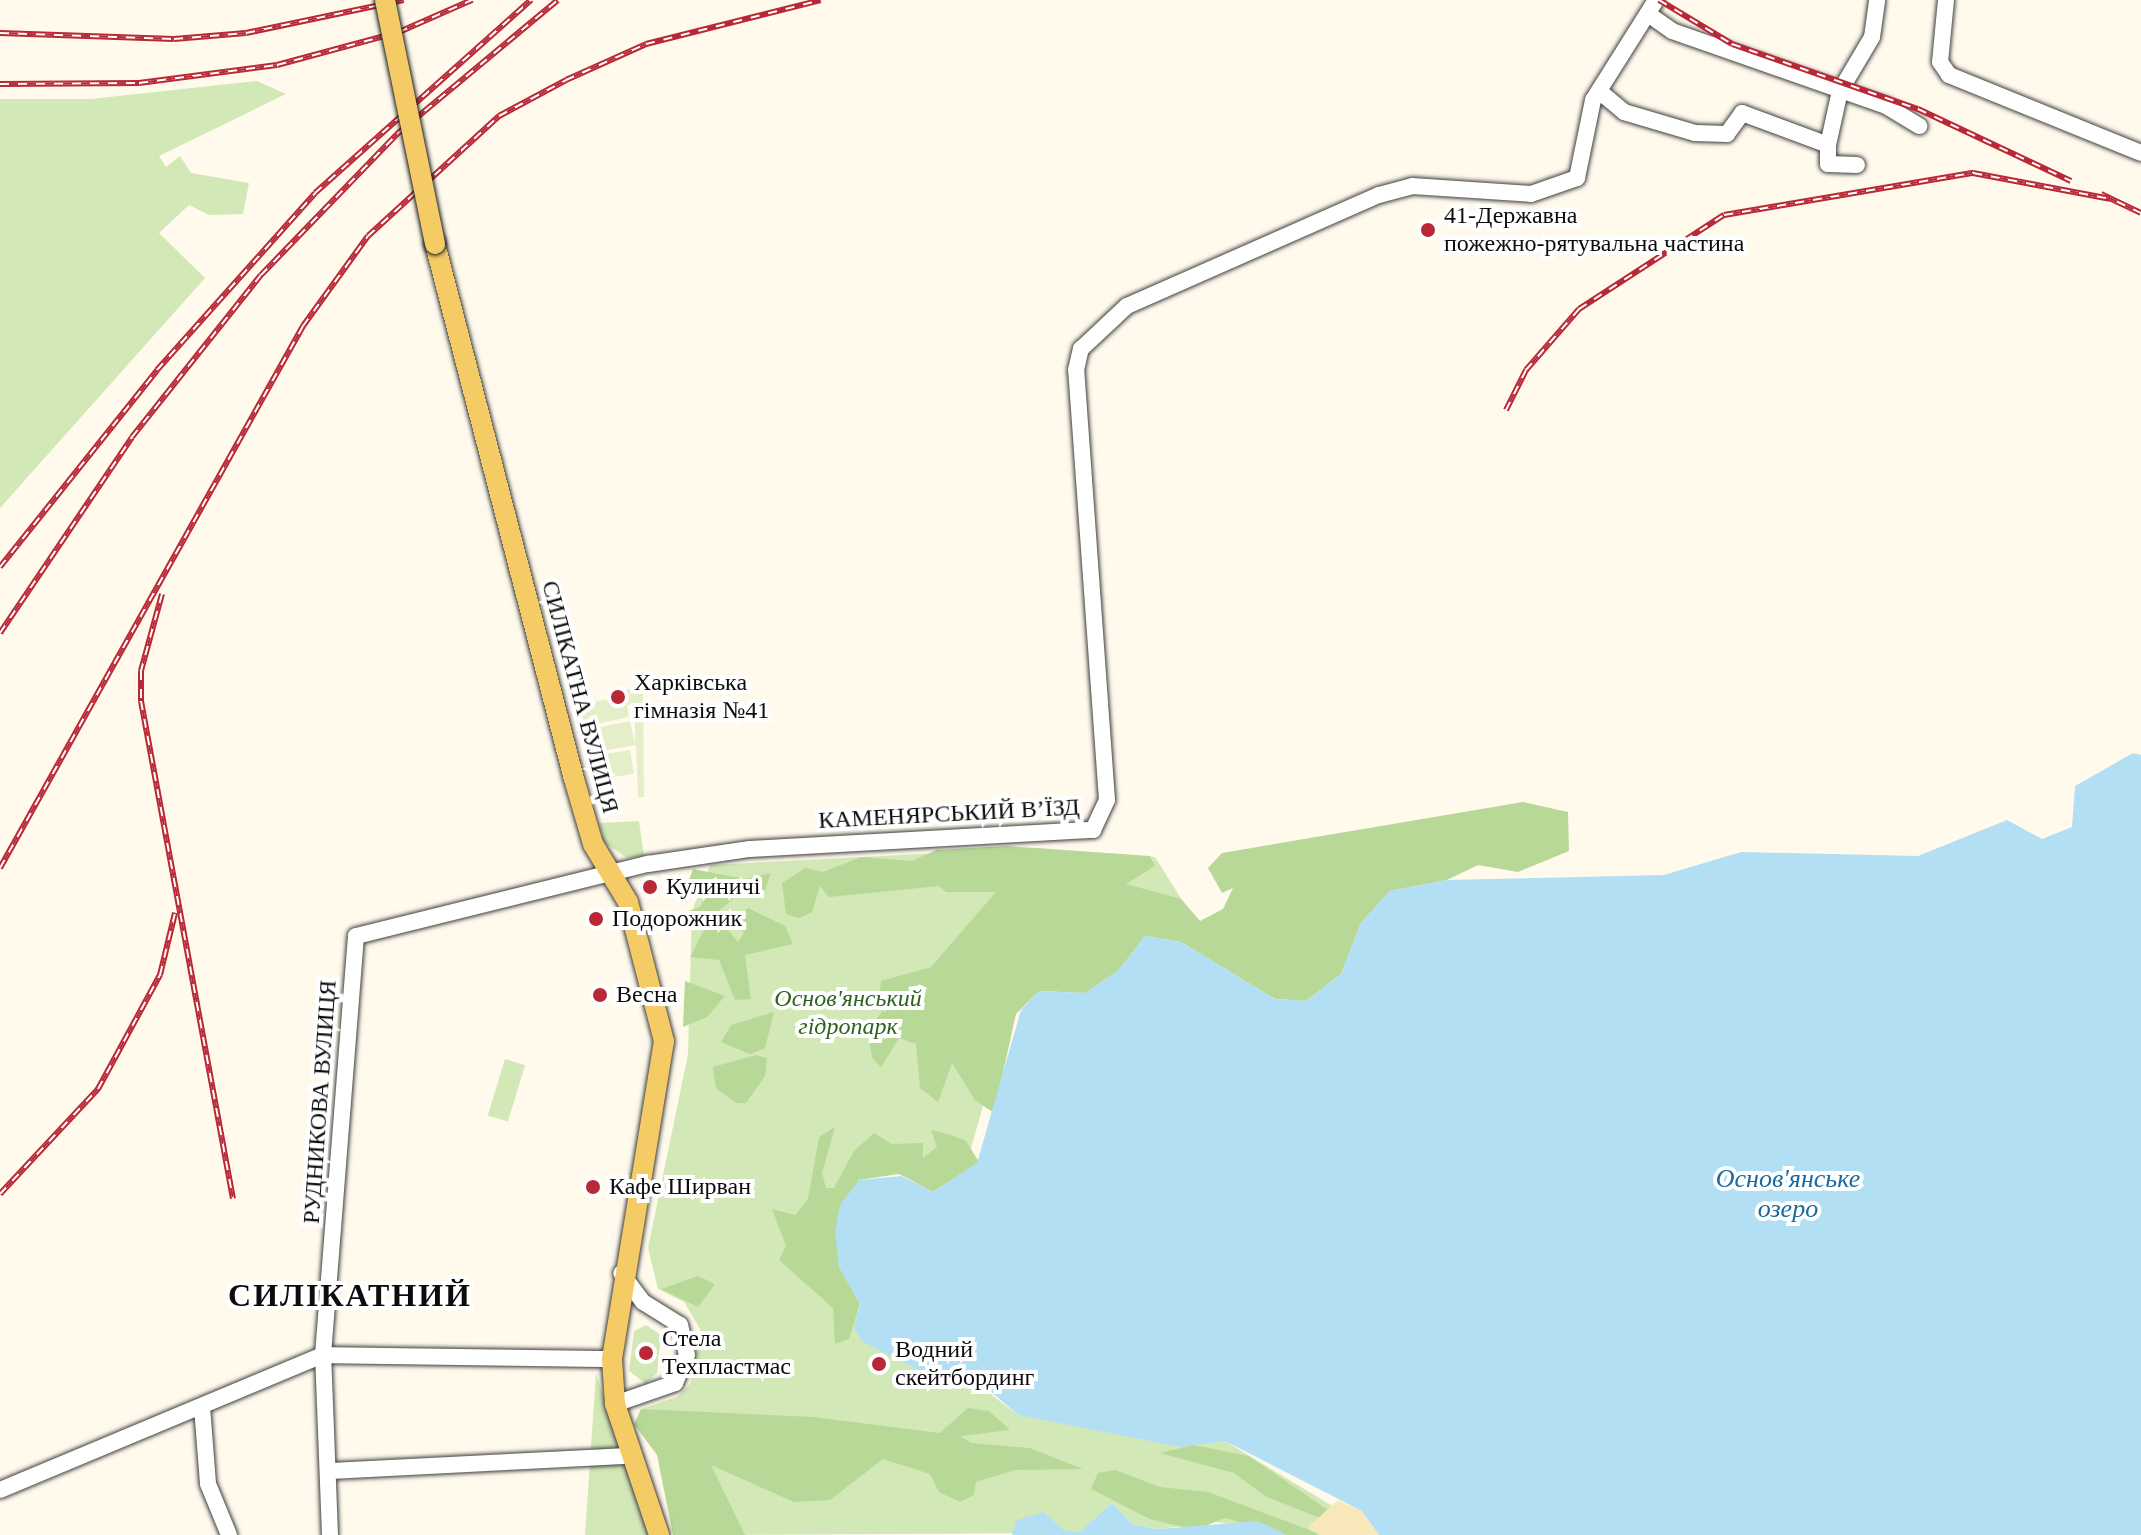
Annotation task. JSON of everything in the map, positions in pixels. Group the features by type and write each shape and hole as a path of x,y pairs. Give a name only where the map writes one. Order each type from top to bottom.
{"main road":[{"name":"СИЛІКАТНА ВУЛИЦЯ","path":"385,0 435,244 574,779 593,844 628,902 664,1041 660,1095 621,1273 612,1359 615,1404 659,1535"}],"street":[{"path":"1857,165 1828,164 1828,145 1840,91 1872,37 1877,0"},
{"path":"1944,3 1940,62 1949,75 2141,153"},
{"path":"1828,145 1742,113 1727,134 1695,133 1624,112 1599,91 1652,7 1686,37 1840,91 1919,126"},
{"name":"КАМЕНЯРСЬКИЙ В’ЇЗД","path":"610,869 750,849 1078,835 1103,819 1076,370 1081,349 1127,306 1379,195 1412,186 1531,194 1577,178 1576,156 1599,91"},
{"name":"РУДНИКОВА ВУЛИЦЯ","path":"330,1535 323,1355 356,936 610,869"},
{"path":"615,1404 675,1383 687,1355 680,1325 643,1302 621,1273"},
{"path":"0,1490 323,1355 612,1359"},
{"path":"202,1407 208,1484 229,1535"},
{"path":"329,1471 630,1456"}],"green space":[{"path":"257,81 286,94 159,156 166,167 180,156 191,173 249,183 243,214 209,215 189,205 159,233 205,278 0,508 0,99 91,99"},
{"path":"626,689 643,689 644,797 638,797 636,745 587,754 582,731 630,721 635,744 635,705 627,705 629,717 581,727 576,703 626,698"},
{"path":"630,750 634,774 594,780 590,756"},
{"path":"1523,802 1568,812 1569,851 1518,872 1478,865 1447,880 1390,891 1361,923 1341,974 1306,1001 1275,999 1181,942 1145,936 1119,970 1085,993 1039,991 1016,1014 994,1113 975,1100 952,1063 938,1102 920,1088 916,1044 899,1038 881,1067 872,1058 868,1030 887,1005 879,998 881,981 931,967 996,892 946,892 939,886 829,897 820,886 812,912 799,918 786,914 782,883 805,868 823,872 861,857 912,861 936,850 1006,846 1150,856 1155,866 1126,884 1181,899 1200,921 1223,909 1233,888 1222,893 1208,868 1222,853"},
{"path":"639,821 644,856 627,858 604,842 599,823"},
{"name":"Основ'янський гідропарк","path":"1039,848 1155,857 1192,916 1011,1007 968,1159 866,1169 839,1205 863,1342 984,1389 1018,1415 1225,1441 1339,1510 1304,1535 1215,1522 1159,1529 1132,1524 1112,1503 1078,1533 731,1535 684,1413 641,1409 677,1397 690,1384 700,1329 684,1302 658,1289 648,1248 688,1054 692,911 710,865"},
{"path":"693,869 745,879 771,873 762,898 738,895 715,914 738,942 744,933 737,919 748,908 785,926 793,944 745,955 751,999 735,1000 719,960 690,957 706,926 688,923 682,913 700,907 707,895 722,897 739,886 686,889"},
{"path":"685,981 725,996 707,1017 683,1027"},
{"path":"774,1012 765,1048 750,1054 721,1042 731,1025"},
{"path":"756,1055 767,1058 765,1076 746,1103 736,1103 716,1088 713,1067"},
{"path":"505,1059 525,1065 508,1122 488,1115"},
{"path":"835,1127 822,1173 826,1188 834,1188 854,1151 874,1133 892,1144 923,1143 923,1158 937,1147 931,1130 951,1135 966,1141 979,1162 933,1192 899,1174 858,1180 839,1267 860,1304 849,1339 835,1344 833,1308 779,1260 786,1246 772,1209 795,1215 808,1199 819,1137"},
{"path":"698,1276 715,1284 698,1307 661,1289"},
{"path":"646,1325 661,1335 657,1373 646,1384 629,1371 634,1331"},
{"path":"596,1373 620,1448 651,1535 585,1535"},
{"path":"968,1408 989,1411 1010,1430 961,1436 971,1443 1030,1448 1083,1469 1015,1470 976,1482 974,1495 960,1502 939,1492 930,1474 883,1459 830,1500 794,1502 711,1465 745,1535 673,1535 657,1455 634,1424 641,1409 813,1417 940,1433"},
{"path":"1193,1445 1249,1456 1344,1521 1334,1524 1265,1496 1234,1473 1160,1453"},
{"path":"1115,1470 1160,1487 1208,1492 1323,1535 1285,1535 1225,1518 1195,1530 1150,1519 1091,1489 1098,1473"}],"sand":[{"path":"1338,1500 1362,1511 1379,1535 1319,1535 1308,1527"}],"water":[{"name":"Основ'янське озеро","path":"2133,753 2141,755 2141,1535 1379,1535 1362,1511 1225,1441 1181,1447 1018,1415 989,1390 923,1372 863,1342 854,1328 860,1304 839,1267 835,1232 840,1205 859,1180 901,1176 933,1192 977,1163 1021,1010 1039,991 1085,993 1119,970 1145,936 1181,942 1275,999 1306,1001 1341,974 1361,923 1390,891 1447,880 1664,875 1741,852 1918,856 2007,820 2042,839 2072,827 2075,786"},
{"path":"1112,1503 1132,1524 1158,1529 1258,1521 1287,1535 1012,1535 1017,1520 1044,1512 1063,1530 1078,1533"}],"railway":[{"path":"0,33 174,39 246,33 404,0"},
{"path":"0,84 139,83 277,65 399,32 472,0"},
{"path":"0,567 157,370 315,193 531,0"},
{"path":"0,633 132,437 261,275 397,134 558,0"},
{"path":"0,868 303,326 368,236 499,116 566,80 646,44 821,0"},
{"path":"1659,0 1732,44 1918,109 2071,181"},
{"path":"1506,410 1526,370 1579,309 1724,215 1973,173 2110,199"},
{"path":"2101,194 2141,213"},
{"path":"162,594 141,671 141,701 233,1199"},
{"path":"0,1194 98,1089 160,975 175,913"}],"place":[{"name":"41-Державна пожежно-рятувальна частина","path":"1428,230"},
{"name":"Харківська гімназія №41","path":"618,697"},
{"name":"Кулиничі","path":"650,887"},
{"name":"Подорожник","path":"596,919"},
{"name":"Весна","path":"600,995"},
{"name":"Кафе Ширван","path":"593,1187"},
{"name":"Стела Техпластмас","path":"646,1353"},
{"name":"Водний скейтбординг","path":"879,1364"}],"district":[{"name":"СИЛІКАТНИЙ","path":"350,1295"}]}
